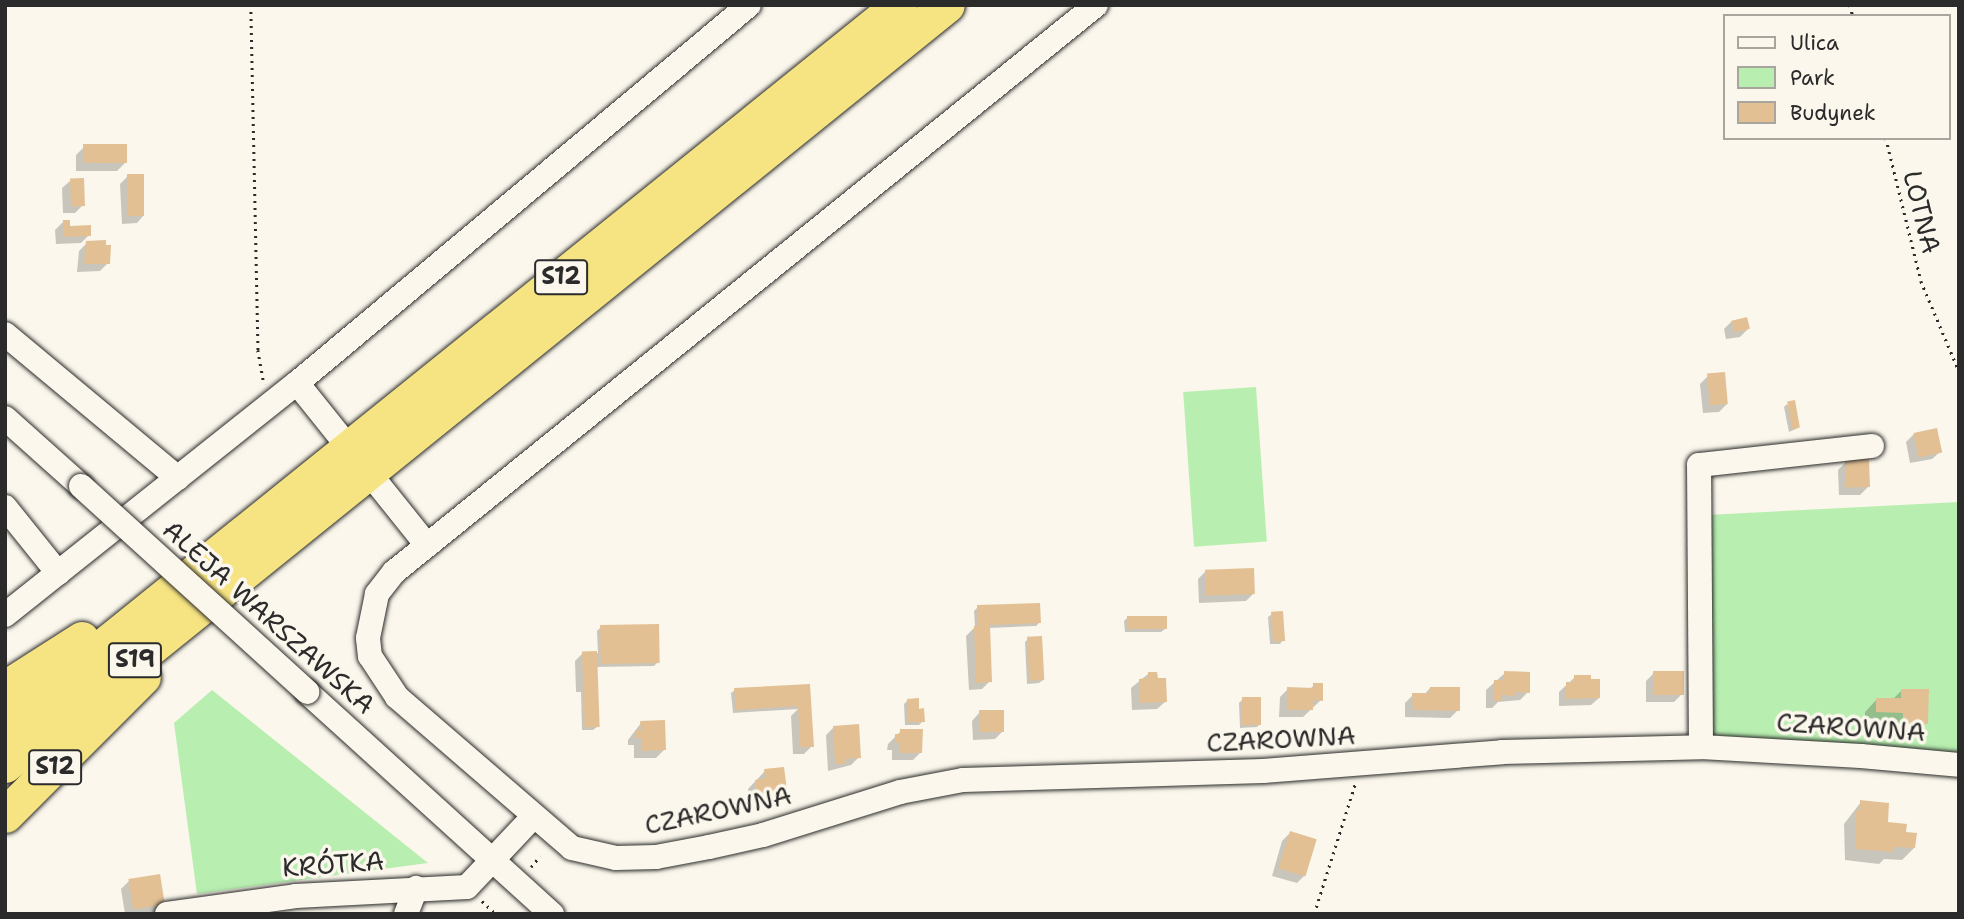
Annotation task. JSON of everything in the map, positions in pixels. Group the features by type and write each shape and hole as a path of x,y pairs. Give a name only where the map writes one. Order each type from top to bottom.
{"highway":[{"name":"S12","path":"5,816 169,651 209,616 359,460 899,5"},
{"name":"S12","path":"5,688 224,550 359,460 947,5"},
{"name":"S19","path":"5,725 224,550"},
{"name":"S19","path":"5,765 264,556"}],"street":[{"path":"5,615 297,383 749,5"},
{"name":"CZAROWNA","path":"1096,5 394,572 377,594 370,616 370,656 397,697 572,848 616,858 656,858 723,844 900,792 963,780 1250,772 1502,752 1701,747 1861,756 1959,765"},
{"path":"5,334 178,478"},
{"path":"297,383 427,545"},
{"name":"ALEJA WARSZAWSKA","path":"5,418 552,914"},
{"path":"1701,747 1699,464 1872,446"},
{"path":"5,508 58,573"},
{"name":"KRÓTKA","path":"167,914 296,896 467,887 533,817"},
{"path":"406,914 416,888"}],"path":[{"path":"251,5 258,351 261,373 271,404"},
{"name":"LOTNA","path":"1886,140 1921,281 1959,372"},
{"path":"1314,914 1361,764"}],"green space":[{"path":"1256,387 1267,542 1194,547 1183,392"},
{"path":"1959,502 1959,758 1694,733 1687,516"},
{"path":"212,690 428,863 197,894 174,723"}],"building":[{"path":"83,144 127,144 127,163 83,163"},
{"path":"127,174 144,174 144,216 127,216"},
{"path":"70,178 84,178 85,206 71,206"},
{"path":"63,220 70,220 70,226 91,225 91,236 63,237"},
{"path":"106,240 106,245 111,245 110,264 84,264 86,241"},
{"path":"1747,317 1750,329 1734,333 1731,321"},
{"path":"1725,372 1728,404 1710,405 1707,374"},
{"path":"1795,400 1800,428 1792,429 1787,401"},
{"path":"1937,428 1942,452 1919,457 1914,433"},
{"path":"1869,459 1870,487 1846,488 1845,460"},
{"path":"1254,568 1255,594 1206,596 1205,570"},
{"path":"1040,603 1041,623 990,625 992,682 976,683 974,626 978,626 977,605"},
{"path":"1283,611 1285,641 1273,642 1271,612"},
{"path":"1127,616 1167,616 1167,629 1127,629"},
{"path":"659,624 660,663 601,664 600,625"},
{"path":"1042,636 1044,680 1029,681 1027,637"},
{"path":"597,651 600,727 585,727 582,652"},
{"path":"1504,671 1530,672 1530,693 1502,695 1502,701 1493,701 1494,680 1504,680"},
{"path":"1653,671 1684,671 1684,695 1653,695"},
{"path":"1148,672 1157,672 1158,678 1166,678 1167,702 1139,703 1139,679 1148,678"},
{"path":"1574,675 1591,675 1591,679 1600,679 1600,698 1566,699 1566,682 1574,682"},
{"path":"1313,683 1323,683 1323,701 1313,700 1313,710 1287,710 1287,687 1313,688"},
{"path":"810,684 814,747 800,747 798,706 736,710 734,688"},
{"path":"1430,687 1460,687 1460,711 1413,710 1412,693 1430,693"},
{"path":"1901,689 1929,689 1928,724 1903,723 1903,713 1876,712 1876,698 1901,698"},
{"path":"1242,697 1261,697 1261,725 1242,725"},
{"path":"919,698 919,709 924,708 925,722 907,722 907,699"},
{"path":"979,710 1004,710 1004,732 979,732"},
{"path":"665,720 666,750 642,751 641,738 635,738 635,730 641,730 640,721"},
{"path":"859,724 861,758 846,759 846,764 835,764 833,726"},
{"path":"900,729 923,729 922,753 899,753 900,743 895,743 895,734 900,734"},
{"path":"784,767 788,798 758,802 755,780 765,778 764,769"},
{"path":"1860,800 1889,803 1888,822 1907,824 1906,832 1917,833 1915,848 1894,847 1893,852 1856,849 1856,810 1860,811"},
{"path":"1290,831 1317,839 1305,876 1279,868"},
{"path":"160,874 165,905 133,910 128,879"}]}
